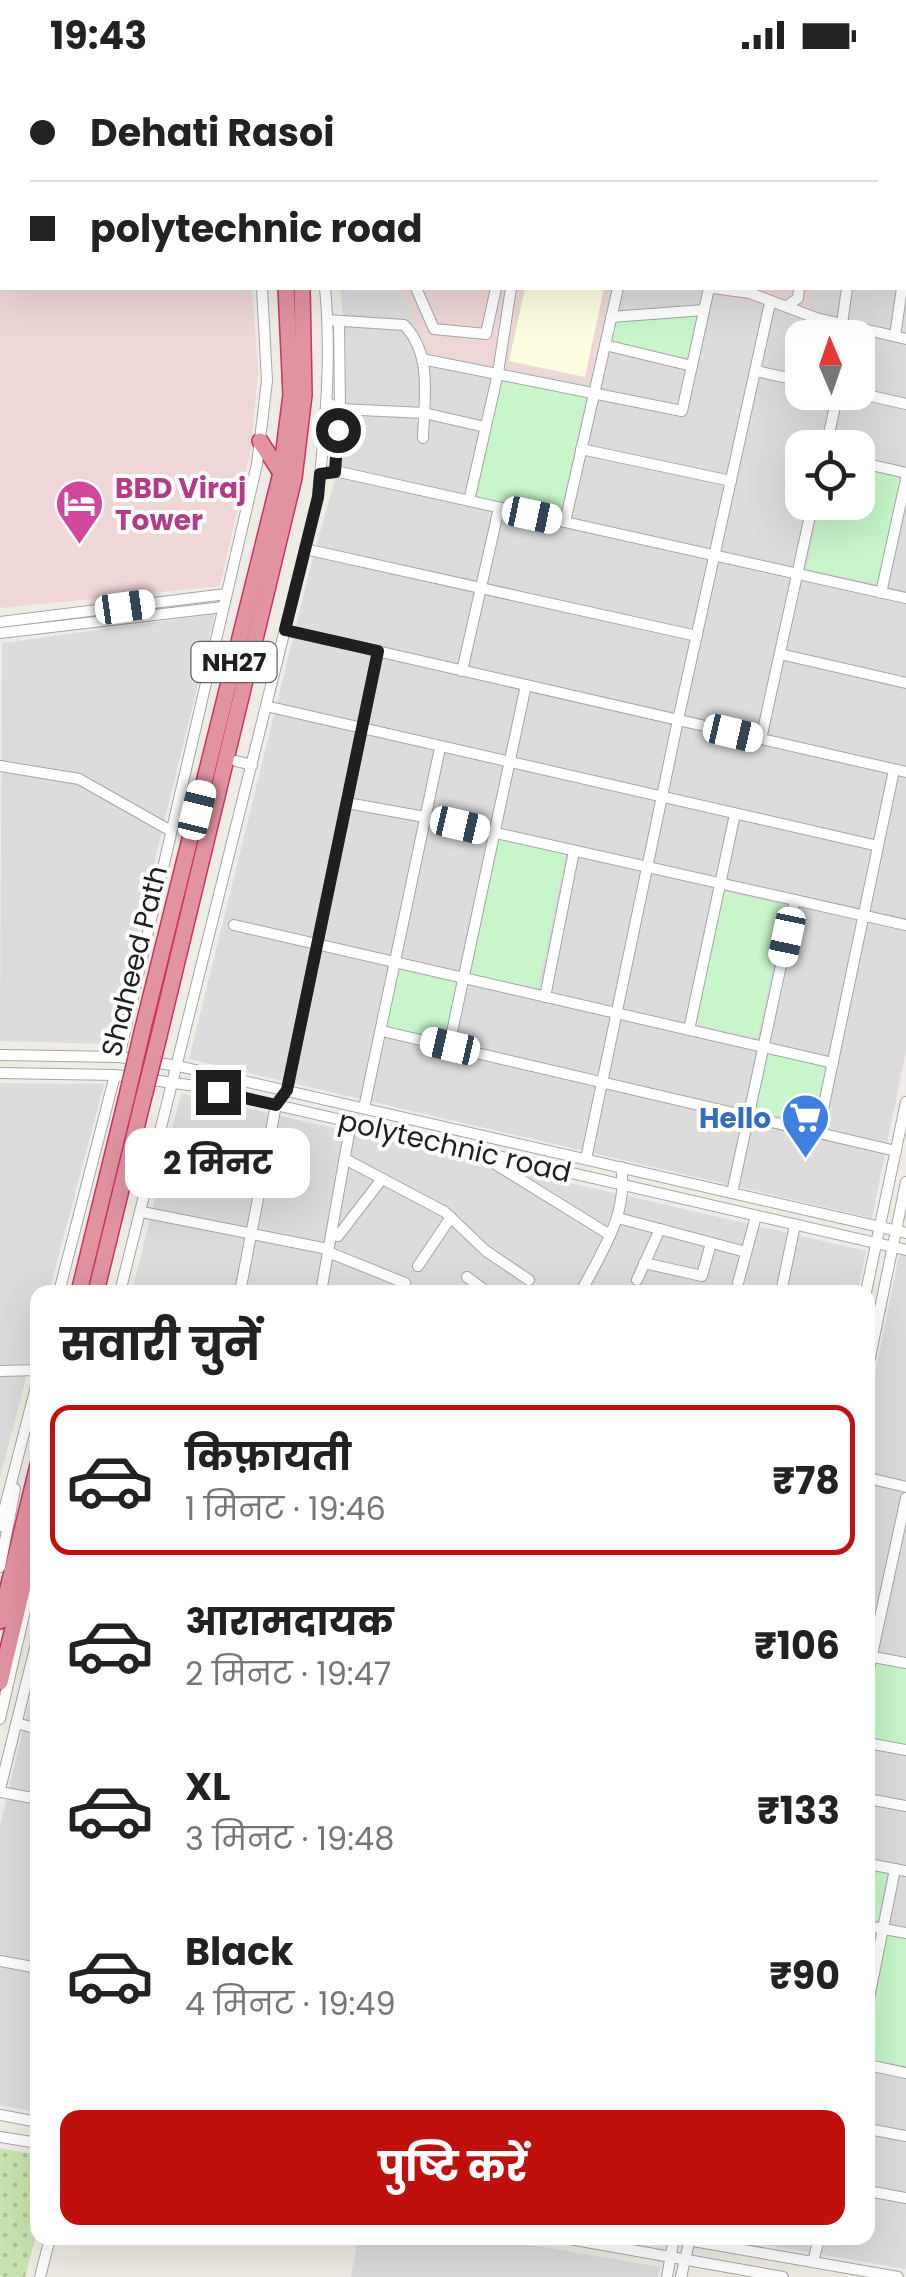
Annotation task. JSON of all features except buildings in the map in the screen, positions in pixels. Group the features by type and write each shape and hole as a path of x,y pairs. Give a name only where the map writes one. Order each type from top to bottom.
{"highway":[{"name":"Shaheed Path","path":"97,1285 134,1102 282,473 290,395 286,290"},
{"name":"Shaheed Path","path":"150,1034 294,478 304,396 302,290"},
{"path":"260,441 282,473"},
{"name":"Shaheed Path","path":"82,1285 134,1102"},
{"path":"13,1617 10,1551 30,1490"},
{"path":"0,1682 30,1554"}],"street":[{"path":"119,1057 171,831 196,752 260,441 267,381 262,290"},
{"path":"325,290 333,321 340,408 335,472"},
{"path":"417,290 434,329 486,334 496,290"},
{"path":"469,501 498,373 511,290"},
{"path":"564,522 618,290"},
{"path":"422,359 682,410 710,290"},
{"path":"737,290 830,320"},
{"path":"787,306 798,298 799,290"},
{"path":"843,320 848,290"},
{"path":"875,332 900,338 902,290"},
{"path":"586,1159 770,303"},
{"path":"611,317 704,310"},
{"path":"333,321 404,325 418,339 423,438"},
{"path":"122,1285 305,549 320,474 333,321"},
{"path":"604,345 692,366"},
{"path":"756,371 785,378"},
{"path":"875,397 906,404"},
{"path":"328,403 340,408 424,413 486,427"},
{"path":"325,432 337,451"},
{"path":"581,450 731,481"},
{"path":"875,467 906,476 881,593"},
{"path":"320,474 335,472 906,598"},
{"path":"462,670 500,508"},
{"path":"761,739 810,520"},
{"path":"305,549 697,636"},
{"path":"0,622 226,594"},
{"path":"0,633 223,607"},
{"path":"285,630 906,772"},
{"path":"241,1285 276,1105 287,1090 378,651"},
{"path":"780,654 906,682"},
{"path":"450,1046 526,685"},
{"path":"266,706 878,846"},
{"path":"364,1108 440,748"},
{"path":"236,761 252,765"},
{"path":"0,766 79,779 171,831"},
{"path":"818,1133 894,770"},
{"path":"347,802 906,925"},
{"path":"689,1030 735,814"},
{"path":"545,997 574,851"},
{"path":"732,1193 795,900"},
{"path":"234,926 834,1063"},
{"path":"382,1031 896,1152"},
{"path":"0,1055 119,1057 178,1066 901,1232"},
{"name":"polytechnic road","path":"0,1073 115,1075 174,1083 906,1250"},
{"path":"62,1285 72,1266 115,1075"},
{"path":"867,1285 906,1102"},
{"path":"321,1285 351,1122"},
{"path":"489,1154 487,1159 610,1235"},
{"path":"345,1159 451,1217 486,1251 529,1280"},
{"path":"585,1285 618,1218 624,1187 621,1167"},
{"path":"331,1235 338,1236 382,1179"},
{"path":"875,1331 892,1247 901,1232 906,1182"},
{"path":"142,1212 328,1251 405,1283"},
{"path":"738,1284 756,1216"},
{"path":"418,1266 451,1217"},
{"path":"618,1218 746,1252"},
{"path":"782,1285 795,1225"},
{"path":"637,1280 660,1229"},
{"path":"644,1263 702,1276 711,1243"},
{"path":"107,1275 124,1280"},
{"path":"467,1277 478,1285"},
{"path":"0,1371 30,1370"},
{"path":"0,1526 30,1410"},
{"path":"0,1567 10,1551 20,1450"},
{"path":"875,1480 906,1487"},
{"path":"875,1630 906,1498"},
{"path":"0,1719 13,1617 30,1577"},
{"path":"875,1657 906,1663"},
{"path":"30,1671 0,1791 30,1797"},
{"path":"16,1723 30,1726"},
{"path":"875,1744 906,1750"},
{"path":"875,1800 906,1806"},
{"path":"875,1865 901,1870 875,1968"},
{"path":"875,1927 906,1933"},
{"path":"0,1961 30,1967"},
{"path":"875,2067 906,2073"},
{"path":"0,2115 30,2121"},
{"path":"875,2130 906,2136"},
{"path":"0,2137 30,2143"},
{"path":"875,2192 906,2198"},
{"path":"40,2277 48,2245"},
{"path":"603,2245 783,2277"},
{"path":"666,2277 673,2245"},
{"path":"682,2277 688,2245"},
{"path":"722,2245 898,2277"},
{"path":"814,2262 817,2245"}],"shaded area":[{"path":"0,290 252,290 258,372 251,448 220,586 0,608"},
{"path":"340,290 406,290 589,384 611,290 723,290 807,315 812,290 906,290 906,1050 872,1218 189,1059 344,446 346,345"},
{"path":"402,290 611,290 589,384 430,355"},
{"path":"525,290 604,290 585,377 509,361"},
{"path":"716,290 812,290 807,315 714,296"},
{"path":"215,614 110,1044 0,1041 2,643"},
{"path":"0,1083 104,1084 51,1285 30,1285 30,1363 0,1478"},
{"path":"181,1093 866,1251 859,1285 134,1285"},
{"path":"899,1255 906,1256 906,2269 766,2245 875,2245 875,1376"},
{"path":"30,1700 30,2111 0,2105 0,1826"},
{"path":"357,2245 533,2245 660,2267 658,2277 351,2277"}],"green space":[{"path":"697,316 687,358 612,341 616,321"},
{"path":"502,379 586,397 560,516 477,498"},
{"path":"875,472 901,477 877,584 806,569 817,520 875,520"},
{"path":"499,840 566,854 538,988 471,974"},
{"path":"725,892 787,906 757,1038 695,1024"},
{"path":"399,970 456,982 444,1040 386,1028"},
{"path":"769,1054 826,1066 814,1124 756,1111"},
{"path":"875,1663 906,1669 906,1746 875,1739"},
{"path":"875,1872 887,1875 875,1923"},
{"path":"888,1935 906,1939 906,2066 875,2060 875,2002"},
{"path":"0,2148 30,2154 30,2245 33,2245 25,2277 0,2277"}],"place":[{"name":"BBD Viraj Tower","path":"80,546"},
{"name":"Hello","path":"806,1160"}],"route":[{"path":"218,1092 276,1105 287,1090 378,651 285,630 318,497 320,474 335,472 338,430"}]}
